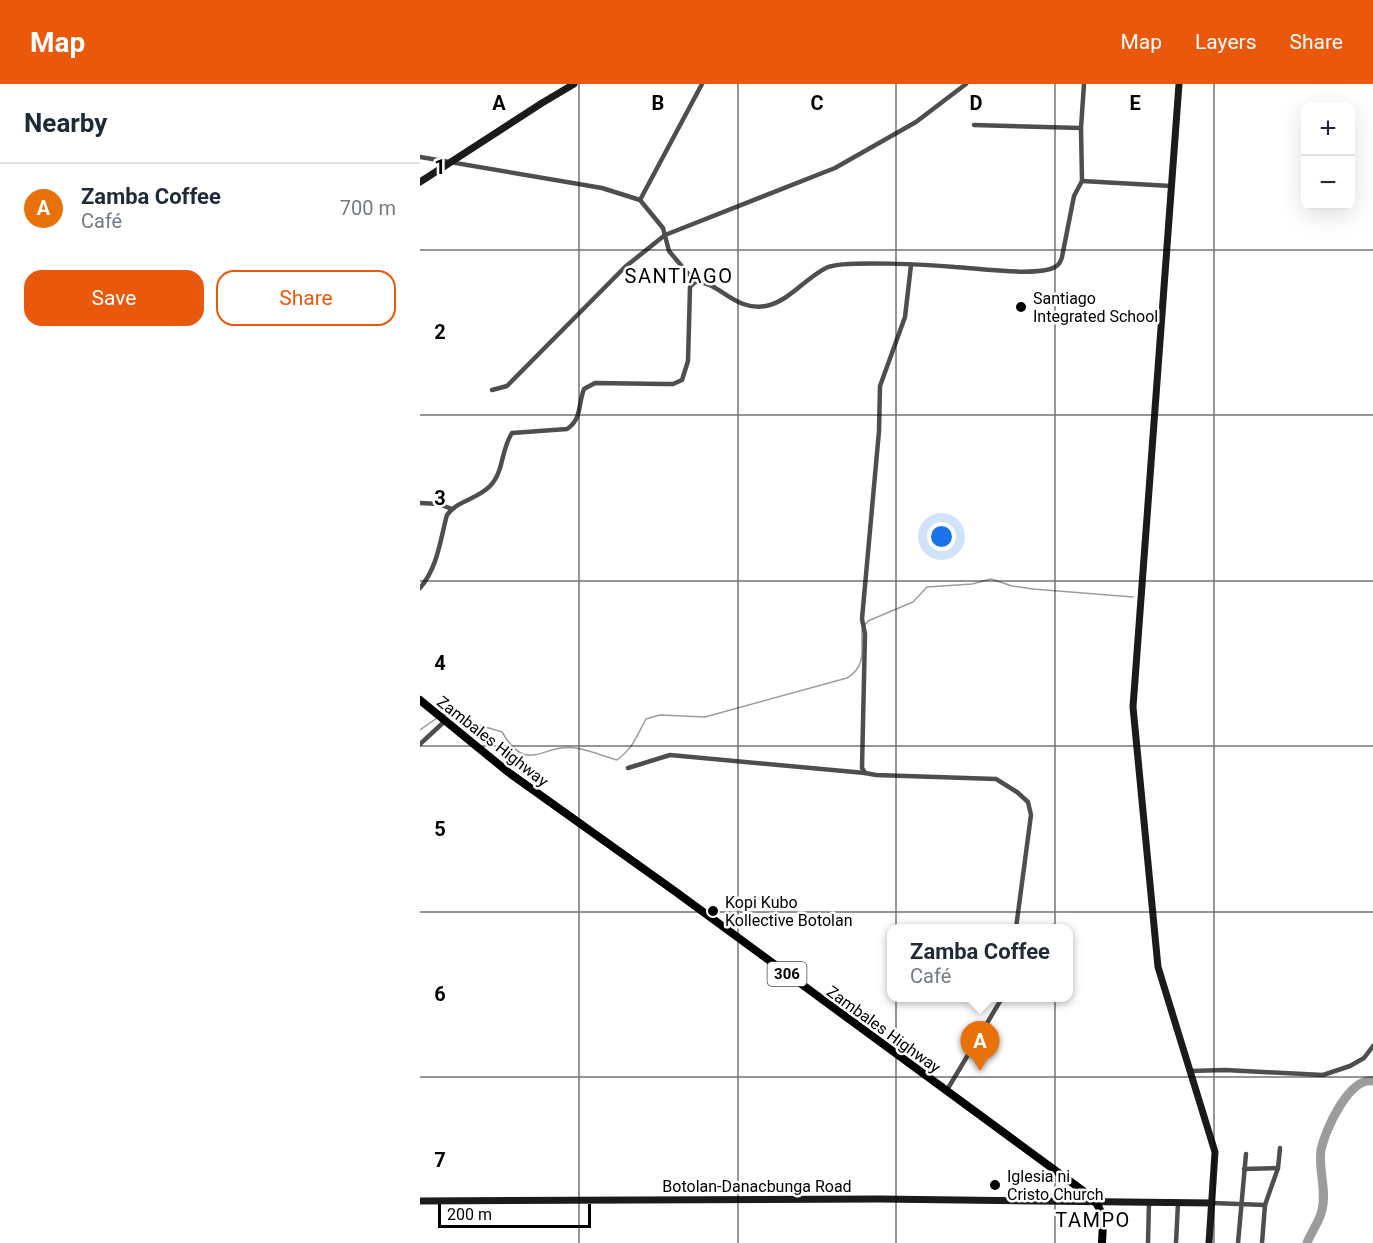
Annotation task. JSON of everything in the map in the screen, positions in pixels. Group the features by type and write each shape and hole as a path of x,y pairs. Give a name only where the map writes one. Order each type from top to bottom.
{"main road":[{"name":"Zambales Highway","path":"420,700 508,772 676,892 1095,1201"},
{"path":"1095,1201 1102,1212 1102,1243"}],"street":[{"path":"420,182 574,84"},
{"path":"640,200 702,84"},
{"path":"492,390 507,386 625,267 665,235 835,168 916,122 966,84"},
{"path":"694,282 704,282 737,302 767,306 783,298 823,269 835,265 952,266 1008,272 1053,268 1061,262 1074,196 1082,181 1081,129 1084,84"},
{"path":"1179,84 1133,707 1158,967 1215,1152 1209,1243"},
{"path":"974,125 1081,129"},
{"path":"420,157 602,188 640,200 658,220 669,251 694,282"},
{"path":"1082,181 1171,186"},
{"path":"865,773 861,768 864,627 879,431 880,386 905,317 911,265"},
{"path":"420,588 429,578 434,566 447,515 452,509 484,492 496,479 512,433 563,430 574,424 579,416 582,393 586,387 595,383 673,384 682,380 687,368 690,288 694,282"},
{"path":"420,503 439,504 452,509"},
{"path":"420,744 442,718"},
{"path":"628,768 670,755 876,775 996,779 1028,802 1030,815 1016,924"},
{"path":"946,1091 1000,1002"},
{"path":"1190,1071 1225,1070 1323,1075 1350,1066 1364,1058 1373,1046"},
{"path":"1262,1243 1265,1205 1278,1168 1280,1148"},
{"path":"1238,1243 1246,1154"},
{"path":"1244,1168 1278,1168"},
{"name":"Botolan-Danacbunga Road","path":"420,1201 880,1198 1212,1203"},
{"path":"1148,1243 1149,1202"},
{"path":"1176,1243 1178,1203"},
{"path":"1212,1203 1265,1205"}],"waterway":[{"path":"864,626 868,621 913,602 927,587 972,584 991,579 1012,586 1033,589 1133,597"},
{"path":"443,714 502,732 511,745 528,755 576,748 617,760 631,746 646,719 660,715 705,717 847,678 858,668 862,657 862,630"},
{"path":"420,730 437,718"},
{"path":"1307,1243 1322,1210 1324,1195 1320,1157 1327,1130 1339,1106 1355,1087 1364,1082 1373,1081"}],"place":[{"name":"Santiago Integrated School","path":"1021,307"},
{"name":"Kopi Kubo Kollective Botolan","path":"713,911"},
{"name":"Zamba Coffee","path":"980,1071"},
{"name":"Iglesia ni Cristo Church","path":"995,1185"}],"district":[{"name":"SANTIAGO","path":"679,276"},
{"name":"TAMPO","path":"1093,1220"}]}
